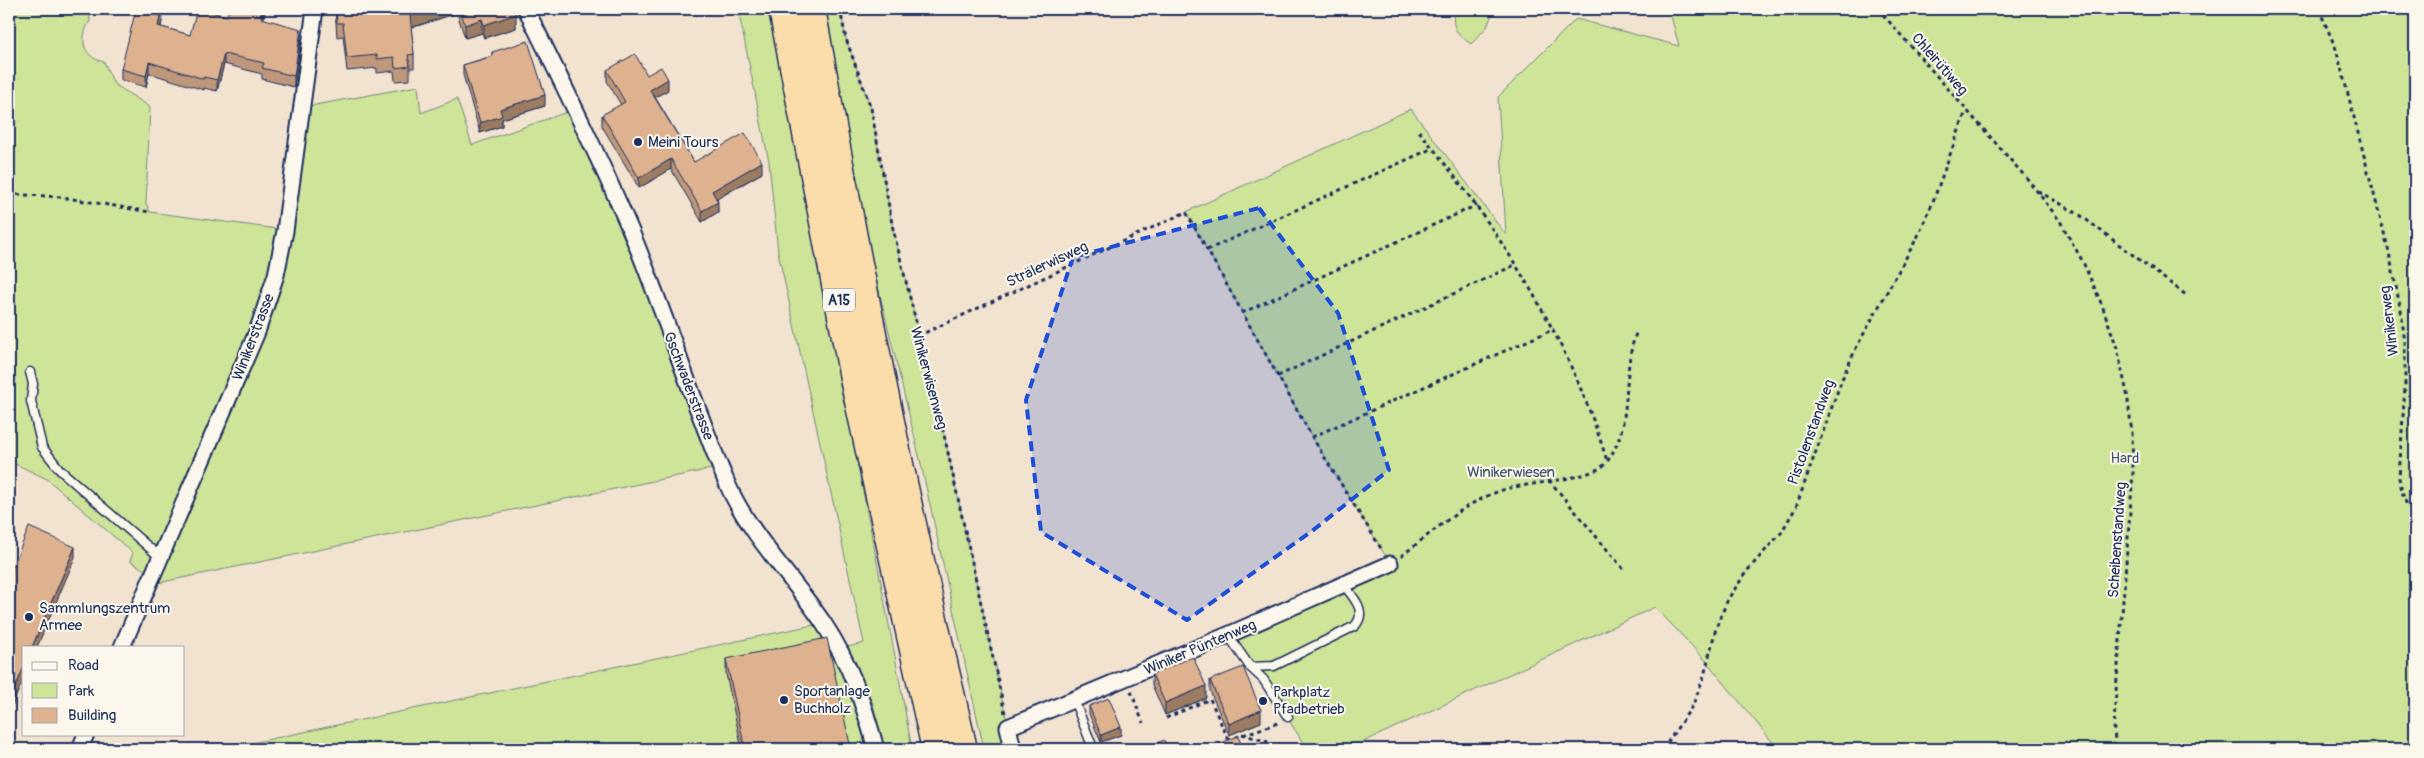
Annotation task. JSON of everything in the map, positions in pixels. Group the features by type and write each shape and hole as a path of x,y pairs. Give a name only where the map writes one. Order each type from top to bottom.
{"highway":[{"name":"A15","path":"783,9 855,383 936,749"},
{"name":"A15","path":"811,9 838,164 880,370 963,749"}],"street":[{"name":"Winikerstrasse","path":"122,646 257,332 276,275 288,212 315,9"},
{"name":"Gschwaderstrasse","path":"526,9 576,109 631,231 698,414 726,481 754,531 823,623 840,650 857,687 876,749"},
{"name":"Winiker Püntenweg","path":"1008,727 1228,635 1390,564"},
{"path":"1008,727 1013,749"},
{"path":"80,749 85,736"}],"lane":[{"path":"30,372 33,384 31,401 42,447 60,470 160,557"},
{"path":"1250,667 1274,666 1355,626 1359,621 1360,610 1343,584"},
{"path":"1228,635 1250,667 1263,679 1288,717"},
{"path":"1074,700 1091,743"}],"path":[{"name":"Winikerwisenweg","path":"840,9 846,39 871,108 892,229 945,439 1008,727"},
{"name":"Chleirütiweg","path":"1878,9 1966,111"},
{"name":"Winikerweg","path":"2319,9 2336,49 2395,277 2405,343 2405,386 2399,478 2404,499 2415,519"},
{"name":"Scheibenstandweg","path":"1966,111 2035,189 2060,222 2090,279 2117,348 2127,393 2132,433 2133,473 2115,704 2114,731 2116,749"},
{"name":"Pistolenstandweg","path":"1663,749 1693,704 1704,676 1716,628 1728,599 1748,571 1781,532 1796,507 1842,379 1857,346 1918,236 1932,204 1966,111"},
{"path":"1419,131 1477,205 1517,264 1554,329 1590,410 1607,462"},
{"path":"1433,148 1207,250 1312,437 1390,564 1444,522 1478,500 1508,488 1595,471 1607,462 1619,437 1628,359 1636,331"},
{"path":"2035,189 2080,214 2186,295"},
{"path":"9,194 61,197 150,212"},
{"path":"1242,313 1477,205"},
{"name":"Strälerwisweg","path":"918,336 1186,212 1207,250"},
{"path":"1278,376 1517,264"},
{"path":"1312,437 1554,329"},
{"path":"1549,480 1624,571"},
{"path":"1125,678 1144,723"},
{"path":"1166,718 1210,699 1232,747 1226,749"},
{"path":"1228,740 1279,723 1288,717"},
{"path":"1242,734 1268,742"},
{"path":"733,749 733,747 741,746"}],"highlighted area":[{"path":"1259,208 1338,313 1389,470 1312,531 1187,620 1041,532 1026,400 1073,257"}],"green space":[{"path":"9,9 89,9 90,21 84,34 87,51 91,56 104,62 114,84 150,107 146,203 150,212 285,230 303,108 310,106 418,86 421,113 457,99 472,145 576,109 721,467 148,585 153,575 130,561 133,553 47,479 9,461"},
{"path":"738,9 770,9 912,749 883,749 873,704 848,647 864,643 778,252 769,162"},
{"path":"824,9 840,9 846,39 871,108 893,229 945,439 1013,749 984,749 921,464 865,233"},
{"path":"1454,9 1494,9 1487,27 1471,44 1461,37 1454,26"},
{"name":"Hard","path":"1669,9 2415,9 2415,749 1778,749 1707,662 1655,607 1348,749 1307,749 1263,679 1228,635 1390,563 1312,437 1186,212 1411,109 1506,235 1498,97 1576,19 1679,46"},
{"path":"823,623 860,717 866,749 223,749"}],"building":[{"path":"136,9 162,10 158,26 190,35 197,9 227,16 229,9 263,9 261,18 301,29 294,76 262,68 264,63 224,54 217,80 204,77 204,79 149,62 146,76 121,69"},
{"path":"336,9 428,9 410,15 414,54 408,55 410,66 395,68 394,57 377,59 377,55 347,58 343,23 337,23"},
{"path":"460,9 514,9 516,14 484,25 482,19 465,25"},
{"path":"528,41 545,95 500,109 502,116 480,123 463,65 493,56 492,52"},
{"path":"635,54 647,75 661,67 668,79 650,90 694,162 745,133 762,162 712,191 718,202 702,211 671,159 639,178 602,115 625,102 607,70"},
{"name":"Sammlungszentrum Armee","path":"29,527 75,547 32,646 22,646 22,672 9,702 9,576"},
{"name":"Sportanlage Buchholz","path":"827,638 851,749 745,749 726,659"},
{"path":"1193,657 1206,686 1165,703 1152,674"},
{"path":"1243,667 1261,710 1229,724 1210,680"},
{"path":"1109,698 1121,727 1101,735 1089,706"},
{"path":"1238,736 1243,749 1207,749"},
{"path":"1164,740 1168,749 1144,749"}],"place":[{"name":"Meini Tours","path":"638,142"},
{"name":"Sammlungszentrum Armee","path":"29,617"},
{"name":"Sportanlage Buchholz","path":"784,700"},
{"name":"Parkplatz Pfadbetrieb","path":"1263,701"}],"park label":[{"name":"Winikerwiesen","path":"1511,472"}]}
